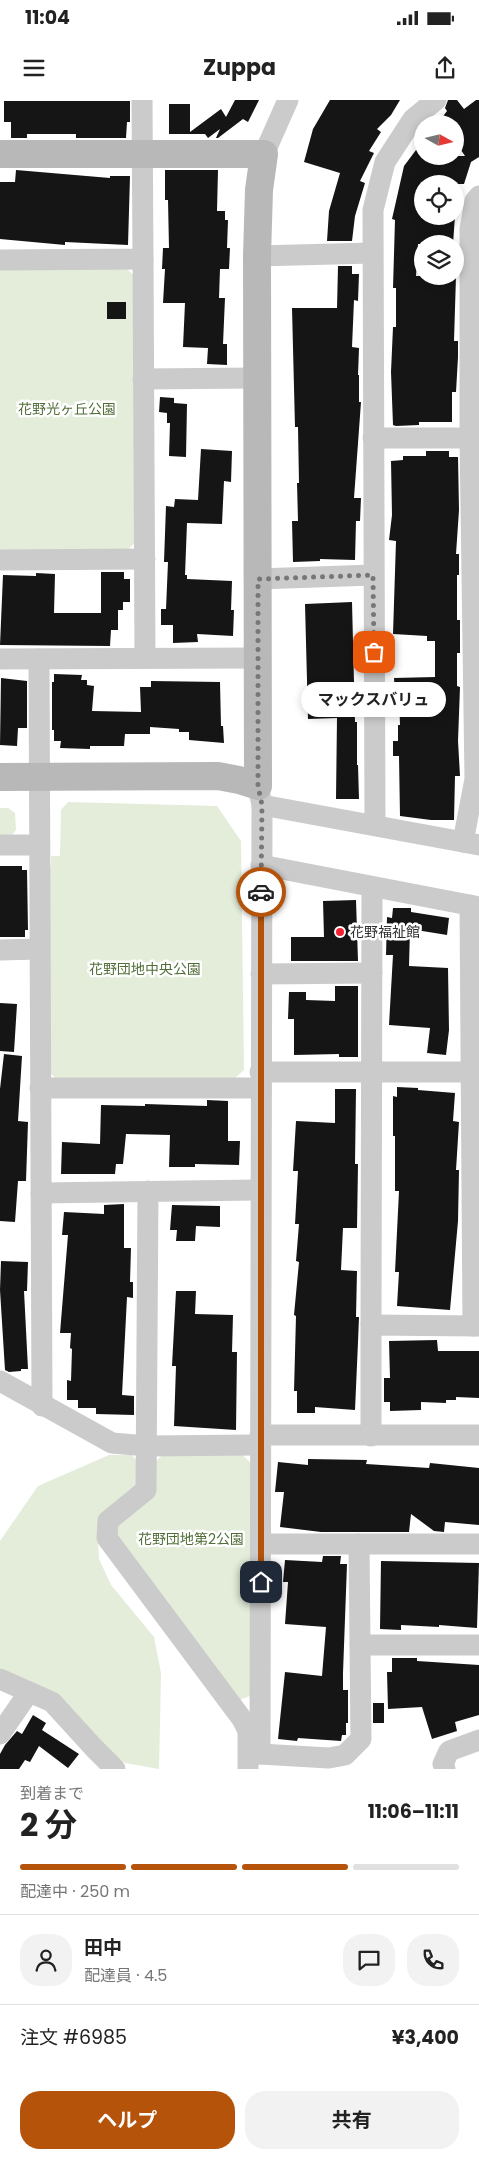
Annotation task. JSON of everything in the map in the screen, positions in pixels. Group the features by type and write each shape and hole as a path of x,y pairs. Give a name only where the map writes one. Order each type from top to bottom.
{"street":[{"path":"142,100 145,658"},
{"path":"254,1762 262,1544 260,1440 261,865 256,256 259,190 264,154 288,100"},
{"path":"375,825 373,210 385,162 413,119 436,100"},
{"path":"0,154 264,154"},
{"path":"0,777 218,776 239,780 260,796 375,825 471,843 477,779 475,438 470,229 475,201 479,196"},
{"path":"256,256 372,254"},
{"path":"0,260 142,259"},
{"path":"143,379 257,378"},
{"path":"374,438 475,438"},
{"path":"0,560 145,559"},
{"path":"258,579 373,575"},
{"path":"0,659 258,658"},
{"path":"39,659 42,1406"},
{"path":"0,845 39,844"},
{"path":"261,865 474,906 471,1072 476,1227 476,1326 371,1326"},
{"path":"370,1436 372,887"},
{"path":"0,950 39,949"},
{"path":"260,974 372,973"},
{"path":"40,1088 260,1080 372,1072 471,1072"},
{"path":"41,1193 260,1190"},
{"path":"148,1191 146,1490 108,1521 106,1538 242,1718 248,1731 254,1762"},
{"path":"0,1381 42,1406 112,1443 147,1446 370,1436 479,1436"},
{"path":"262,1544 479,1544"},
{"path":"254,1762 329,1764 345,1755 361,1739 359,1544"},
{"path":"360,1645 479,1645"},
{"path":"0,1679 52,1702 115,1769"},
{"path":"0,1734 29,1692"},
{"path":"445,1769 443,1764 449,1751 479,1740"}],"green space":[{"name":"花野光ヶ丘公園","path":"124,266 134,276 136,542 126,551 0,551 0,267"},
{"name":"花野団地中央公園","path":"68,802 217,806 241,841 244,1070 233,1080 58,1081 48,1070 47,868 51,865 51,856 60,856 61,810"},
{"path":"0,808 8,808 15,813 16,830 10,837 0,837"},
{"name":"花野団地第2公園","path":"165,1453 240,1453 251,1463 250,1696 237,1701 114,1536 115,1524 155,1462"},
{"path":"109,1455 132,1455 140,1465 139,1487 98,1539 99,1559 111,1585 154,1637 161,1673 159,1769 125,1763 0,1668 0,1541 38,1486"}],"building":[{"path":"235,100 259,100 248,122 243,119 218,138 216,138 220,129 208,138 205,134 169,134 169,104 190,104 190,132 221,109 226,117"},
{"path":"330,100 400,100 391,115 377,129 381,132 369,151 374,153 360,181 365,183 355,216 352,241 327,241 329,211 340,173 304,162 313,129"},
{"path":"448,100 457,100 464,109 476,100 479,100 479,157 471,162 464,184 464,175 414,175 414,225 454,225 454,235 414,235 414,285 456,285 454,341 458,341 458,357 456,392 452,392 452,422 419,422 419,425 396,426 393,425 391,372 393,327 396,327 396,288 393,288 395,220 392,219 404,166 414,153 414,165 464,165 464,115 444,115 447,111 445,108"},
{"path":"4,101 130,101 130,122 127,122 126,138 76,138 76,134 27,134 27,138 11,138 11,122 4,122"},
{"path":"16,170 110,178 110,176 130,176 128,245 65,242 65,245 0,239 0,182 15,182"},
{"path":"165,170 218,170 217,211 225,211 225,220 228,220 227,248 230,248 229,269 220,269 219,298 225,298 223,344 227,344 227,365 207,364 208,348 183,347 185,303 163,303 165,269 162,269 163,248 169,248 168,200 165,200"},
{"path":"338,266 352,266 352,274 359,274 358,301 354,300 352,347 359,348 359,402 361,402 354,498 361,498 360,521 356,521 355,560 320,559 320,561 293,562 292,521 298,521 297,483 299,483 298,427 295,427 292,308 337,308"},
{"path":"107,302 126,302 126,319 107,319"},
{"path":"160,397 174,398 174,403 187,404 186,457 169,456 170,423 167,423 167,413 159,412"},
{"path":"201,449 232,451 231,482 224,481 222,524 187,523 185,575 187,575 187,579 232,581 231,610 234,610 233,636 197,634 198,642 173,643 173,625 161,625 161,609 166,609 168,562 164,562 166,506 174,507 175,499 198,500"},
{"path":"426,451 449,451 449,457 458,457 459,510 456,554 459,554 457,620 460,620 460,653 457,653 457,686 460,687 458,741 460,776 455,776 454,820 431,820 400,816 399,756 393,756 393,741 398,741 398,725 400,725 399,696 395,696 394,678 435,677 435,641 427,641 427,636 393,634 396,541 389,540 392,515 391,461 403,460 403,456 426,456"},
{"path":"101,572 124,572 124,579 130,579 130,602 123,602 123,610 118,610 118,630 111,630 110,646 0,645 3,575 36,576 36,573 55,574 54,613 101,613"},
{"path":"352,602 359,799 336,799 337,718 308,719 305,604"},
{"path":"54,674 82,675 81,680 87,680 87,685 94,686 92,711 141,712 140,687 151,687 151,681 220,682 221,726 223,726 224,743 189,740 189,732 179,732 179,729 150,727 150,734 125,734 124,746 90,746 90,749 60,748 61,741 54,741 54,730 52,730 52,682 54,682"},
{"path":"1,678 27,681 27,728 18,728 17,746 0,745"},
{"path":"0,866 22,866 22,870 27,870 28,930 25,930 25,937 0,937"},
{"name":"花野福祉館","path":"356,900 358,961 291,961 291,937 324,937 323,901"},
{"path":"393,908 411,908 411,912 449,918 447,935 410,929 409,966 448,968 449,1030 446,1055 427,1053 430,1028 389,1025 393,955 386,955 387,917 392,918"},
{"path":"335,986 358,986 358,1057 339,1057 339,1054 294,1055 294,1019 288,1019 289,992 306,992 306,1000 335,1001"},
{"path":"0,1003 17,1004 14,1052 0,1051"},
{"path":"4,1054 22,1056 18,1121 28,1122 26,1181 18,1181 15,1222 0,1221 0,1089"},
{"path":"397,1087 455,1093 453,1121 459,1122 456,1170 459,1170 458,1221 450,1310 397,1306 399,1272 395,1272 399,1191 395,1191 393,1096 397,1097"},
{"path":"335,1089 356,1089 355,1164 358,1164 357,1228 343,1228 341,1270 357,1271 356,1317 359,1317 355,1410 315,1407 315,1413 297,1413 297,1391 294,1391 296,1316 294,1315 299,1262 296,1261 299,1224 295,1224 298,1171 293,1171 296,1121 335,1123"},
{"path":"207,1100 228,1101 228,1141 240,1141 239,1165 195,1164 195,1167 169,1167 170,1135 126,1134 123,1164 116,1164 115,1174 61,1174 62,1142 100,1144 101,1105 207,1106"},
{"path":"124,1204 124,1248 131,1248 130,1282 133,1282 133,1298 127,1297 122,1395 134,1396 134,1415 96,1414 96,1408 78,1408 78,1400 67,1400 67,1380 71,1381 71,1333 60,1333 68,1235 62,1235 64,1212 104,1214 104,1205"},
{"path":"172,1205 220,1206 220,1227 196,1226 195,1241 176,1241 177,1230 170,1230"},
{"path":"1,1261 28,1262 27,1291 24,1291 28,1369 21,1369 21,1371 9,1372 5,1370 0,1290"},
{"path":"176,1291 196,1291 195,1314 233,1315 232,1352 237,1352 236,1430 174,1426 176,1366 172,1366"},
{"path":"437,1340 438,1351 479,1351 479,1398 456,1397 456,1400 446,1400 446,1403 421,1402 421,1410 390,1411 390,1402 384,1402 384,1378 390,1378 389,1341"},
{"path":"308,1459 367,1460 366,1464 429,1468 430,1463 479,1468 479,1525 445,1522 444,1532 434,1531 411,1514 409,1532 321,1532 280,1527 284,1492 275,1492 278,1462 308,1465"},
{"path":"323,1556 341,1556 340,1564 347,1564 343,1673 343,1690 348,1690 346,1735 342,1735 341,1741 298,1738 297,1741 278,1739 285,1672 322,1676 326,1627 285,1624 288,1582 283,1582 285,1560 322,1562"},
{"path":"381,1561 479,1563 477,1628 401,1625 401,1630 380,1629"},
{"path":"392,1658 417,1658 417,1661 479,1665 479,1715 455,1722 457,1731 432,1739 422,1707 388,1709 387,1672 392,1672"},
{"path":"373,1703 384,1703 384,1723 373,1723"},
{"path":"33,1715 46,1723 42,1730 79,1754 68,1768 39,1746 30,1762 25,1760 19,1769 0,1769 0,1754 5,1745 17,1731 22,1734"}],"way so far":[{"path":"261,892 262,805 258,786 258,579 373,575 374,652"}],"place":[{"name":"マックスバリュ","path":"374,652"},
{"name":"花野福祉館","path":"340,932"}],"route":[{"path":"261,892 261,1582"}]}
